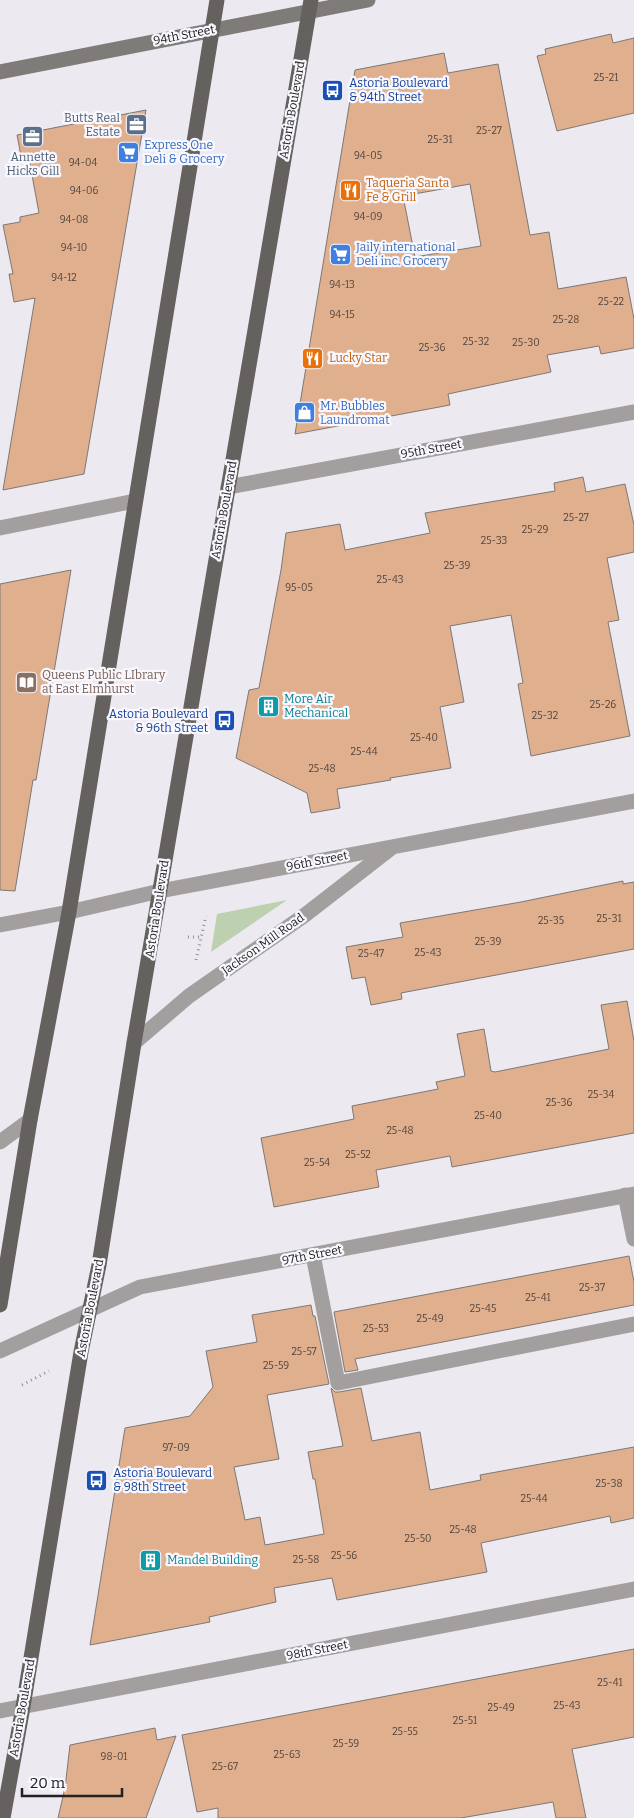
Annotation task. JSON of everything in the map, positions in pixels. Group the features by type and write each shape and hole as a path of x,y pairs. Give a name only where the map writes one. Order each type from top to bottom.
{"main road":[{"path":"0,1305 30,1120 69,912 217,0"},
{"name":"94th Street","path":"0,72 212,29 310,6 368,0"},
{"name":"Astoria Boulevard","path":"2,1818 23,1707 88,1311 99,1265 134,1043 310,6"}],"street":[{"name":"95th Street","path":"228,486 634,412"},
{"path":"0,528 135,501"},
{"name":"96th Street","path":"0,925 69,912 160,891 634,801"},
{"name":"Jackson Mill Road","path":"134,1043 189,996 305,915 393,847"},
{"path":"0,1142 30,1120"},
{"path":"630,1194 634,1239"},
{"name":"97th Street","path":"0,1351 140,1288 630,1194"},
{"path":"313,1255 338,1383 634,1324"},
{"name":"98th Street","path":"0,1711 634,1589"}],"path":[{"path":"196,963 206,916"},
{"path":"188,937 202,937"},
{"path":"22,1386 49,1371"}],"green space":[{"path":"287,900 211,952 217,914"}],"building":[{"path":"611,34 613,43 634,38 634,113 557,131 537,56 546,54 545,49"},
{"path":"444,53 448,73 498,64 530,235 549,232 558,289 626,277 634,319 634,348 601,354 599,346 547,355 551,372 448,394 450,405 295,434 355,70","holes":["470,184 481,246 415,257 403,196"]},
{"path":"146,110 84,474 3,490 35,298 14,302 9,274 13,274 3,225 20,222 20,217 39,213 29,159 22,161 17,135"},
{"path":"583,477 586,492 625,484 634,525 634,552 607,558 619,620 608,622 630,736 531,756 518,684 523,683 511,615 450,626 464,702 440,707 451,768 337,789 340,808 311,813 307,793 236,758 249,690 259,688 286,533 340,524 345,550 430,533 425,513 555,491 554,483"},
{"name":"Queens Public LIbrary at East Elmhurst","path":"71,570 36,780 33,780 15,891 0,890 0,584"},
{"path":"623,881 623,884 634,882 634,949 401,993 402,999 371,1005 365,977 352,979 346,947 403,937 400,923 521,902"},
{"path":"627,1001 634,1041 634,1133 452,1167 450,1156 376,1170 379,1187 274,1207 261,1138 354,1119 352,1106 438,1089 436,1082 465,1076 457,1034 484,1029 491,1071 495,1072 609,1049 601,1005"},
{"path":"629,1256 634,1282 634,1305 355,1359 358,1370 345,1372 334,1312"},
{"path":"311,1305 329,1384 267,1395 279,1459 234,1467 245,1520 260,1517 265,1545 324,1534 315,1479 313,1479 308,1452 343,1446 331,1388 335,1392 339,1392 361,1388 372,1441 420,1432 430,1490 481,1480 480,1475 634,1447 634,1518 611,1523 610,1516 481,1543 487,1572 337,1600 332,1578 274,1588 276,1602 209,1617 210,1622 90,1645 125,1428 190,1416 213,1387 206,1351 257,1342 252,1315"},
{"path":"634,1649 634,1737 572,1749 586,1818 556,1818 553,1802 461,1818 218,1818 218,1808 197,1812 182,1735"},
{"path":"155,1728 157,1740 176,1736 146,1818 58,1818 65,1788 70,1745"}],"place":[{"name":"Astoria Boulevard & 94th Street","path":"333,90"},
{"name":"Butts Real Estate","path":"136,125"},
{"name":"Annette Hicks Gill","path":"33,136"},
{"name":"Express One Deli & Grocery","path":"128,152"},
{"name":"Taqueria Santa Fe & Grill","path":"350,190"},
{"name":"Jaily international Deli inc. Grocery","path":"340,254"},
{"name":"Lucky Star","path":"313,358"},
{"name":"Mr. Bubbles Laundromat","path":"304,413"},
{"name":"Queens Public LIbrary at East Elmhurst","path":"26,682"},
{"name":"More Air Mechanical","path":"268,706"},
{"name":"Astoria Boulevard & 96th Street","path":"224,721"},
{"name":"Astoria Boulevard & 98th Street","path":"97,1480"},
{"name":"Mandel Building","path":"151,1560"}]}
